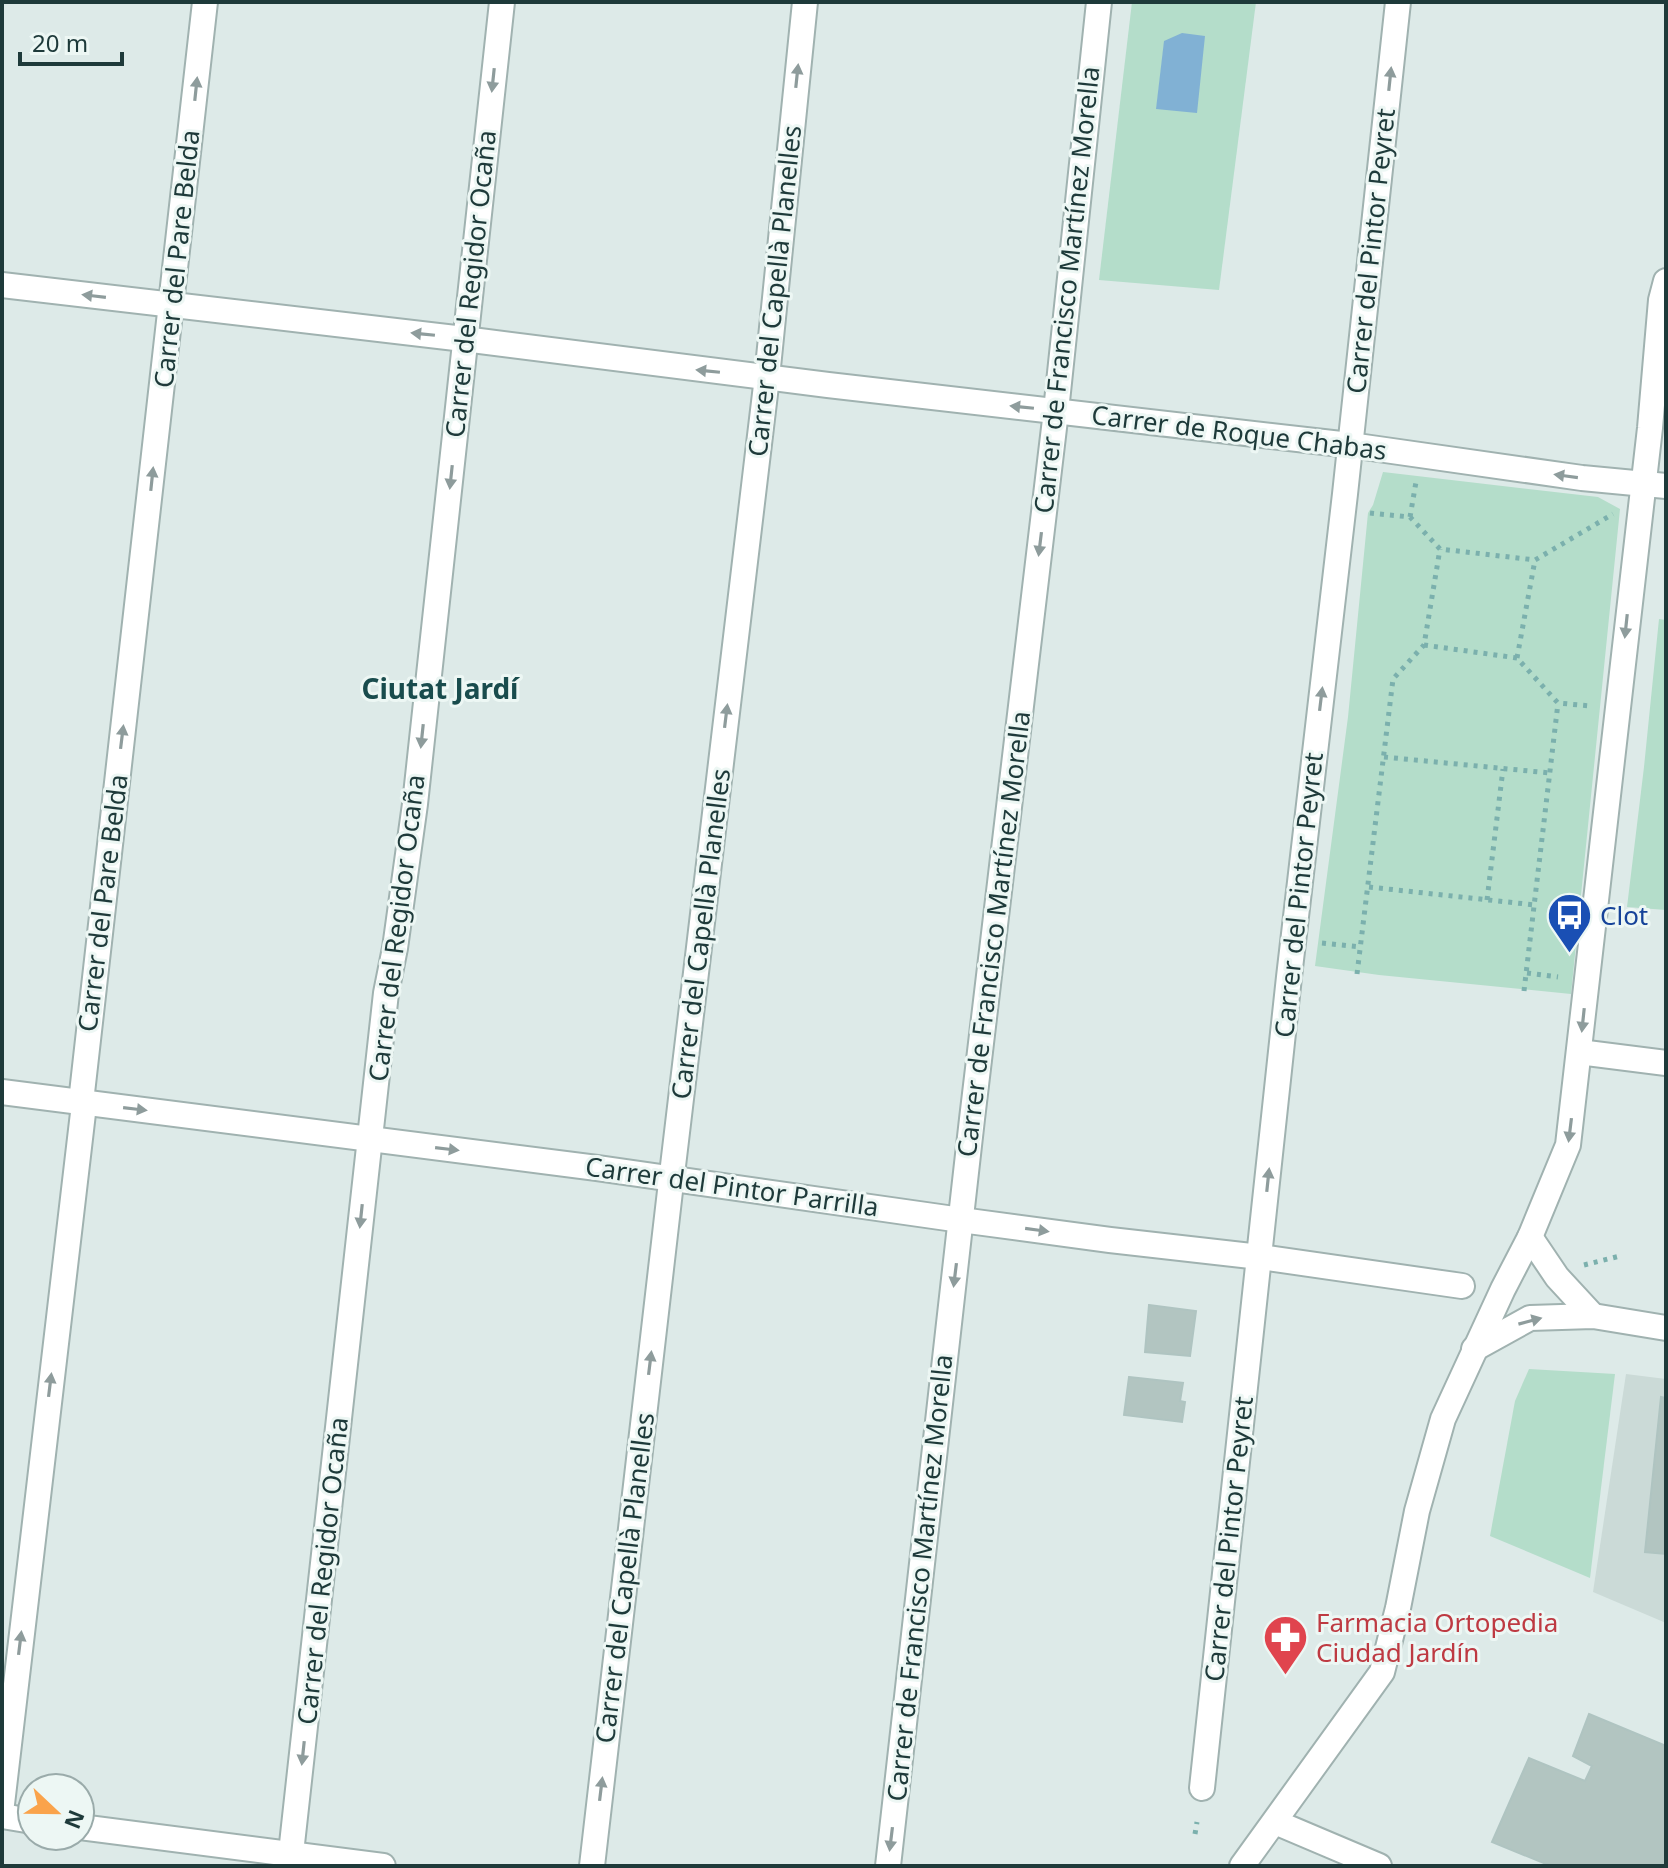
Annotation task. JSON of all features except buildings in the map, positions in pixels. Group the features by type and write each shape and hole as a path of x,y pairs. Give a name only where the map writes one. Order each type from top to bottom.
{"street":[{"name":"Carrer del Pare Belda","path":"2,1804 83,1113 81,1102 205,2"},
{"name":"Carrer del Regidor Ocaña","path":"291,1853 386,993 415,804 502,2"},
{"name":"Carrer del Capellà Planelles","path":"592,1866 767,377 805,2"},
{"name":"Carrer de Francisco Martínez Morella","path":"888,1866 1056,411 1099,2"},
{"name":"Carrer del Pintor Peyret","path":"1202,1788 1398,2"},
{"path":"1242,1866 1382,1672 1417,1511 1443,1419 1530,1237 1568,1145 1655,485 1656,364 1661,300 1666,281"},
{"name":"Carrer de Roque Chabas","path":"2,285 1151,424 1350,445 1537,472 1655,485"},
{"path":"1579,1052 1666,1063"},
{"name":"Carrer del Pintor Parrilla","path":"2,1092 1462,1286"},
{"path":"1530,1237 1557,1277 1593,1316"},
{"path":"1474,1349 1530,1318 1593,1316 1666,1328"},
{"path":"1275,1822 1379,1866"},
{"path":"96,1829 383,1866"}],"path":[{"path":"1410,517 1417,475"},
{"path":"1368,513 1410,517 1440,549 1535,560 1621,509"},
{"path":"1357,974 1393,679 1424,645 1440,549"},
{"path":"1517,658 1535,560"},
{"path":"1424,645 1517,658 1558,703 1602,707"},
{"path":"1524,991 1558,703"},
{"path":"1384,757 1550,773"},
{"path":"1487,900 1503,769"},
{"path":"1369,887 1535,905"},
{"path":"1316,942 1361,947"},
{"path":"1527,973 1558,977"},
{"path":"1583,1265 1620,1256"},
{"path":"1195,1834 1197,1822"}],"shaded area":[{"path":"1626,1374 1666,1379 1666,1623 1593,1592"}],"green space":[{"path":"1132,2 1256,2 1219,290 1099,280"},
{"path":"1383,472 1598,497 1620,509 1571,994 1315,966 1348,717 1368,513"},
{"path":"1659,619 1666,620 1666,910 1627,907"},
{"path":"1529,1369 1615,1374 1590,1578 1490,1536 1515,1401"}],"water":[{"path":"1182,33 1205,36 1197,113 1156,109 1164,41"}],"place":[{"name":"Clot","path":"1569,955"},
{"name":"Farmacia Ortopedia Ciudad Jardín","path":"1285,1677"}],"district":[{"name":"Ciutat Jardí","path":"440,689"}]}
